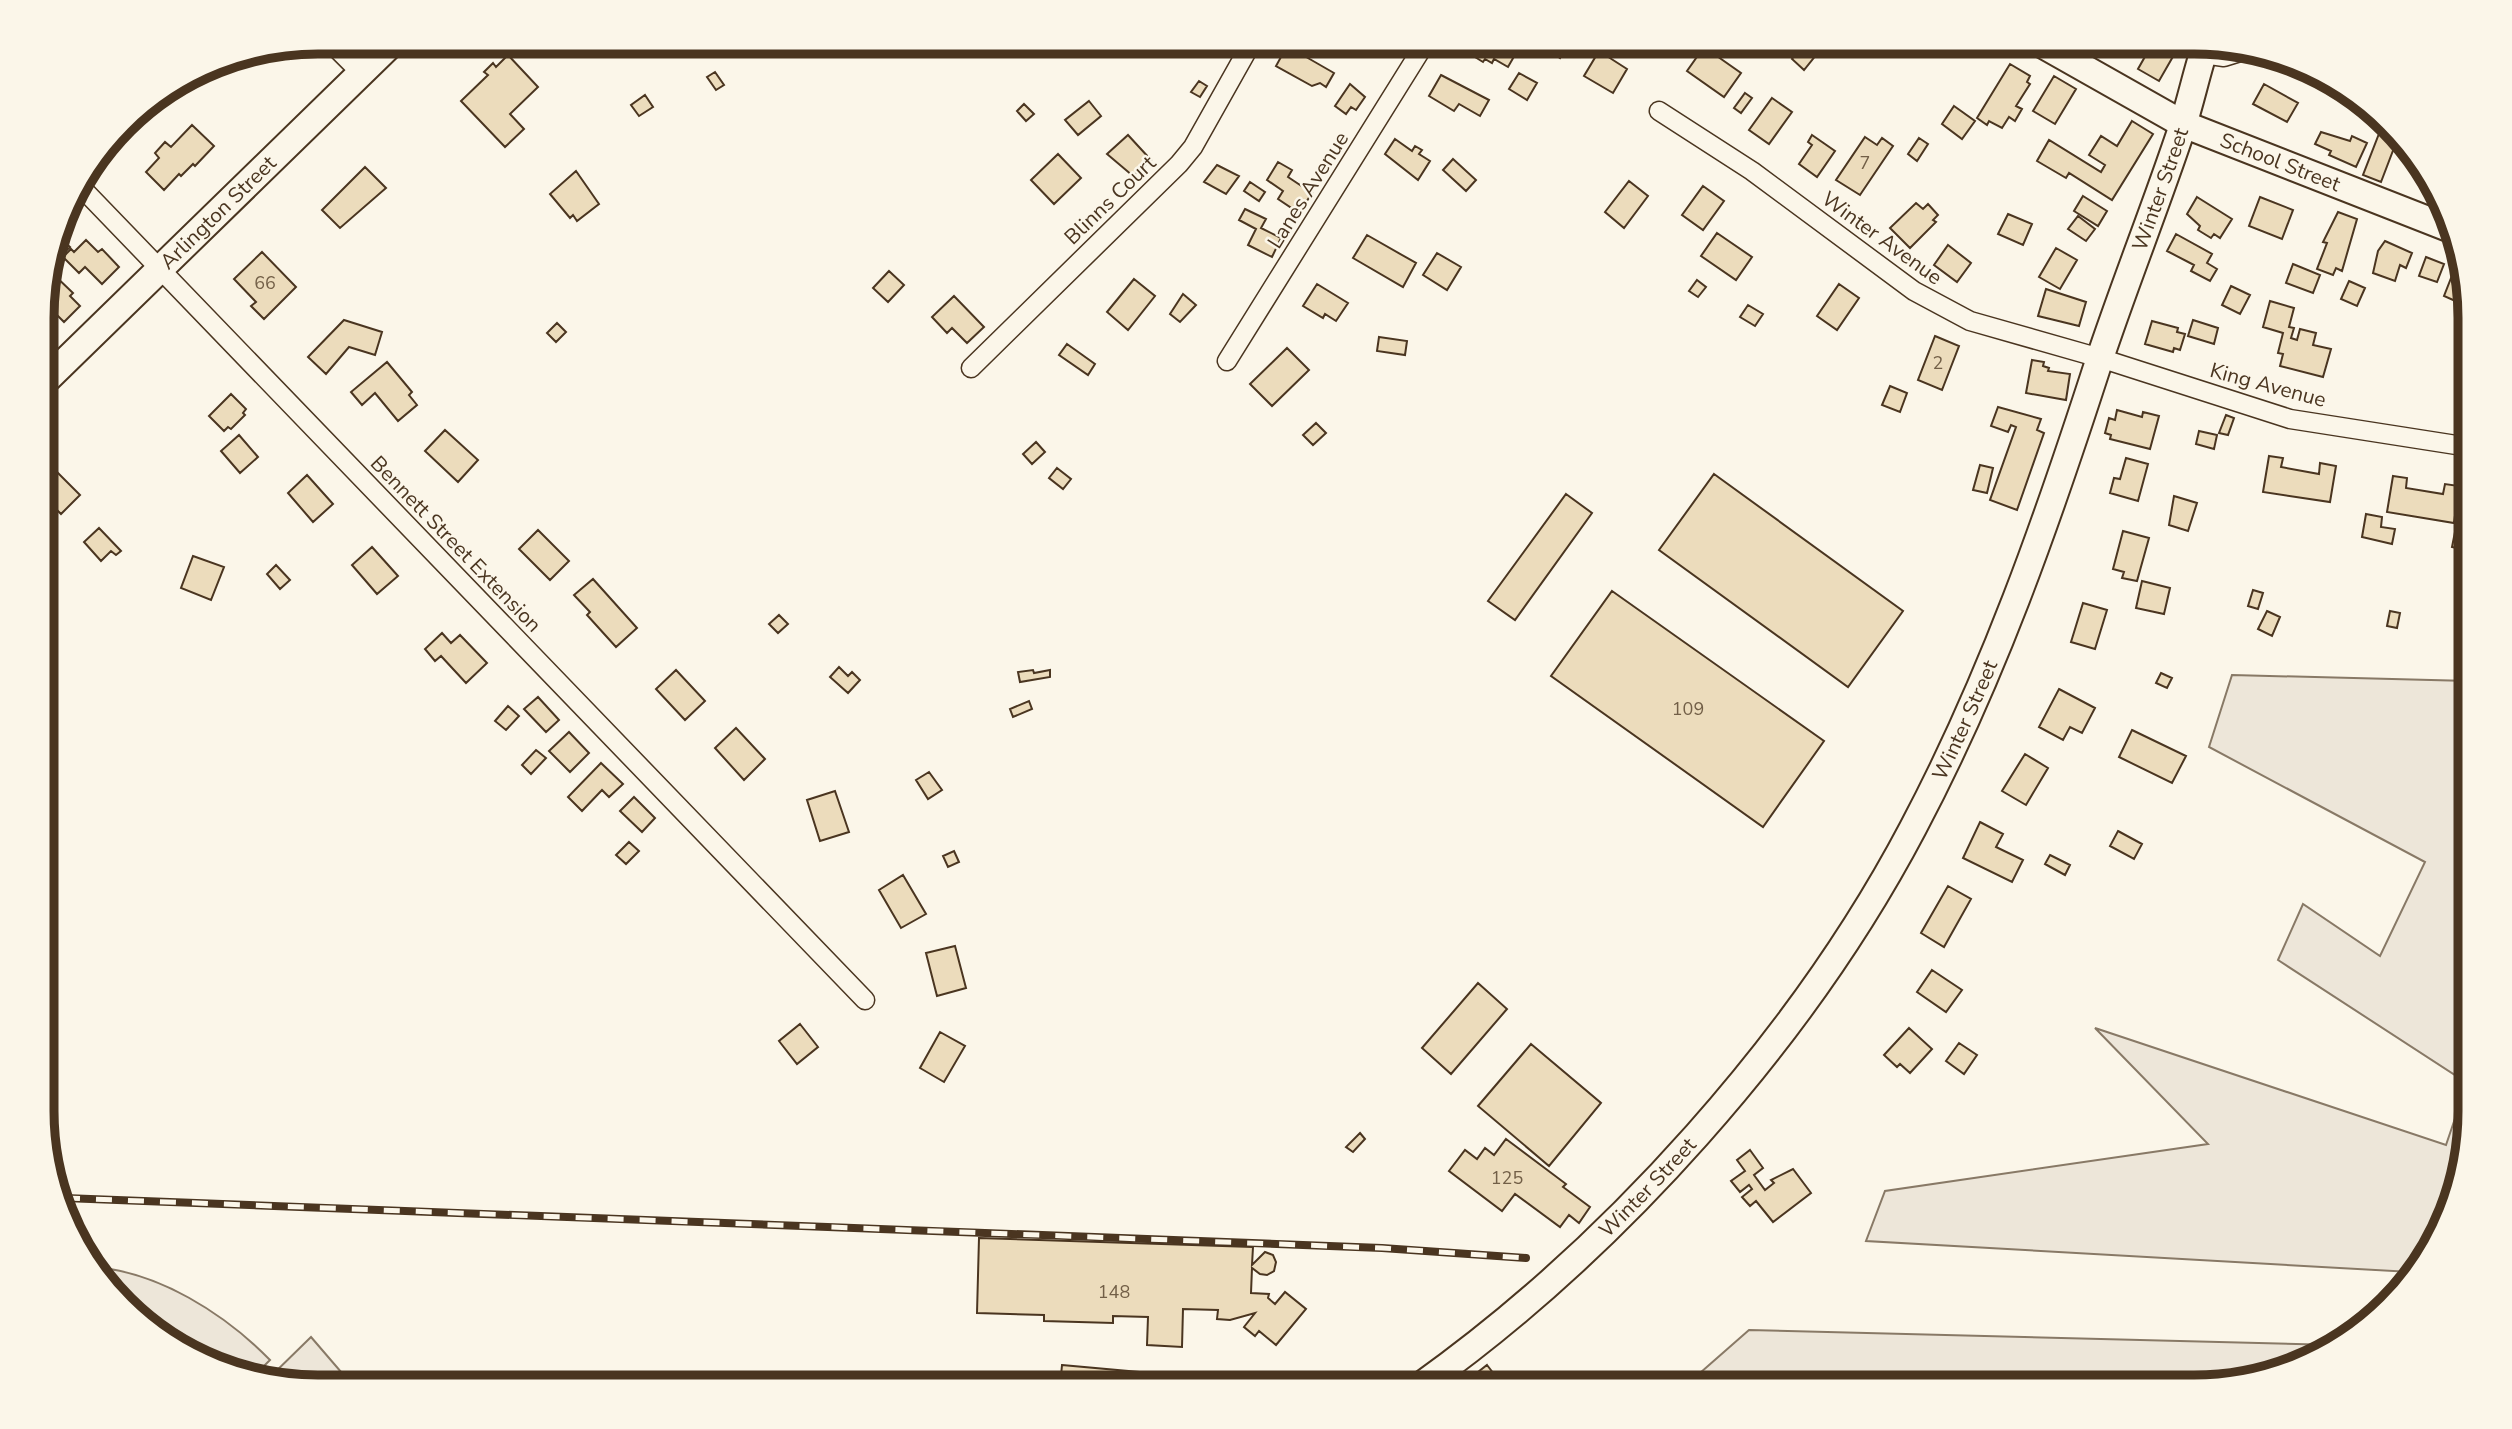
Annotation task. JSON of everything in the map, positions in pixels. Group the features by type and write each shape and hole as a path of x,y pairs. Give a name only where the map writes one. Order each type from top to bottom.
{"street":[{"path":"342,54 360,72"},
{"name":"Arlington Street","path":"54,372 380,54"},
{"name":"Blinns Court","path":"971,368 1179,164 1193,147 1245,54"},
{"name":"Lanes Avenue","path":"1227,361 1419,54"},
{"name":"School Street","path":"2059,54 2183,124 2441,224"},
{"name":"Winter Street","path":"1434,1375 1536,1292 1649,1185 1716,1110 1825,971 1885,879 1937,783 1997,648 2061,483 2100,358 2183,124 2202,54"},
{"name":"Winter Avenue","path":"1659,111 1752,171 1900,281 1942,308 1970,321 2100,358"},
{"name":"Bennett Street Extension","path":"86,193 865,1000"},
{"name":"King Avenue","path":"2100,358 2290,419 2458,445"}],"shaded area":[{"path":"2232,675 2458,681 2458,1077 2278,960 2303,904 2380,956 2425,862 2209,747"},
{"path":"2095,1028 2446,1145 2458,1110 2453,1162 2444,1196 2431,1227 2403,1272 1866,1241 1885,1191 2208,1144"},
{"path":"107,1269 141,1277 189,1298 232,1327 270,1360 261,1369 202,1348 144,1309"},
{"path":"1749,1330 2316,1344 2262,1366 2194,1375 1698,1375"},
{"path":"311,1337 344,1375 318,1375 276,1371"}],"building":[{"path":"1283,54 1301,54 1334,73 1326,87 1320,83 1312,86 1276,66"},
{"path":"1470,54 1515,54 1508,67 1494,59 1492,63 1485,59 1483,62"},
{"path":"1597,54 1604,54 1627,69 1613,93 1584,76"},
{"path":"1699,54 1714,54 1741,73 1724,97 1687,71"},
{"path":"1796,54 1816,55 1804,70 1792,59"},
{"path":"2146,54 2174,54 2159,81 2138,69"},
{"path":"508,55 538,87 510,114 524,129 505,147 461,101 488,75 484,72 493,63 496,67"},
{"path":"2010,64 2030,76 2027,82 2030,84 2016,106 2022,109 2015,121 2009,117 2002,128 1989,121 1987,125 1977,118"},
{"path":"715,72 724,85 716,90 707,77"},
{"path":"1519,73 1537,83 1527,100 1509,89"},
{"path":"1441,75 1489,100 1480,116 1459,104 1454,111 1429,96"},
{"path":"2054,76 2076,89 2055,124 2033,111"},
{"path":"1199,81 1207,86 1200,97 1191,92"},
{"path":"1350,84 1365,97 1356,110 1351,107 1346,114 1335,106"},
{"path":"2264,84 2298,103 2287,122 2253,104"},
{"path":"1745,93 1752,98 1741,113 1734,108"},
{"path":"645,95 653,107 639,116 631,105"},
{"path":"1772,98 1792,112 1769,144 1749,130"},
{"path":"1089,101 1101,116 1078,135 1065,120"},
{"path":"1024,104 1034,114 1026,121 1017,111"},
{"path":"1954,106 1975,121 1962,139 1942,124"},
{"path":"2132,121 2153,134 2112,200 2069,173 2066,178 2037,161 2049,140 2101,172 2105,165 2089,155 2101,136 2117,146"},
{"path":"192,125 214,146 195,166 193,164 181,176 179,174 164,190 146,172 159,158 155,153 165,142 171,147"},
{"path":"2321,132 2350,141 2352,136 2367,143 2356,167 2329,155 2331,151 2315,144"},
{"path":"2380,132 2394,147 2381,182 2363,175"},
{"path":"1128,135 1151,160 1133,176 1107,154"},
{"path":"1812,135 1835,151 1817,177 1799,164 1812,145 1808,142"},
{"path":"1865,137 1877,145 1882,138 1893,146 1860,195 1836,180"},
{"path":"1919,138 1928,144 1917,161 1908,154"},
{"path":"1395,139 1412,151 1415,146 1422,150 1419,154 1430,161 1418,180 1385,154"},
{"path":"1058,154 1081,178 1054,204 1031,180"},
{"path":"1453,159 1476,180 1466,191 1443,170"},
{"path":"1278,162 1292,170 1288,177 1312,193 1299,213 1278,199 1283,191 1267,180"},
{"path":"1217,165 1239,176 1226,194 1204,182"},
{"path":"365,167 386,188 340,228 322,210"},
{"path":"576,171 599,204 577,221 573,215 570,218 550,194"},
{"path":"1629,181 1648,196 1624,228 1605,212"},
{"path":"1250,182 1265,192 1259,201 1244,191"},
{"path":"1703,186 1724,201 1703,230 1682,215"},
{"path":"2083,196 2107,211 2098,226 2074,211"},
{"path":"2197,197 2232,219 2220,238 2214,234 2211,238 2198,230 2200,226 2187,214"},
{"path":"2260,197 2293,210 2282,239 2249,226"},
{"path":"1916,203 1923,209 1928,204 1938,215 1933,220 1936,222 1910,248 1890,228"},
{"path":"1245,209 1266,219 1261,228 1281,238 1272,257 1248,245 1256,229 1239,220"},
{"path":"2338,212 2357,219 2342,271 2336,268 2333,275 2317,269 2327,243 2323,242"},
{"path":"2008,214 2032,224 2023,245 1998,234"},
{"path":"2078,216 2095,229 2086,241 2068,229"},
{"path":"1717,233 1752,257 1736,280 1701,256"},
{"path":"2176,234 2212,254 2207,263 2217,269 2210,281 2191,271 2194,265 2167,251"},
{"path":"1367,235 1416,263 1403,287 1353,258"},
{"path":"86,240 98,252 102,249 119,267 102,284 85,267 79,273 63,257 71,249 74,252"},
{"path":"2385,241 2412,253 2406,268 2400,265 2395,281 2373,273 2378,251"},
{"path":"65,243 70,247 62,255"},
{"path":"1948,245 1971,263 1957,282 1934,265"},
{"path":"2056,248 2077,260 2060,289 2039,277"},
{"path":"262,252 296,287 264,319 251,306 256,302 234,279"},
{"path":"1437,253 1461,267 1447,290 1423,275"},
{"path":"2426,257 2444,264 2437,282 2419,276"},
{"path":"2293,264 2320,275 2313,293 2286,283"},
{"path":"889,271 904,285 888,302 873,288"},
{"path":"2454,272 2457,302 2444,296"},
{"path":"58,278 73,293 70,296 80,306 64,322 54,312"},
{"path":"1134,279 1155,296 1128,330 1107,312"},
{"path":"1697,280 1706,287 1698,297 1689,291"},
{"path":"2349,281 2365,288 2357,306 2341,299"},
{"path":"1317,284 1348,303 1336,321 1325,314 1323,318 1303,306"},
{"path":"1839,284 1859,298 1837,330 1817,316"},
{"path":"2231,286 2250,295 2240,314 2222,305"},
{"path":"2046,289 2086,302 2079,326 2038,316"},
{"path":"1183,294 1196,305 1180,322 1170,314"},
{"path":"954,296 984,327 967,343 952,328 947,333 932,317"},
{"path":"2270,301 2294,308 2289,327 2294,328 2291,338 2297,340 2300,329 2316,333 2313,345 2331,349 2323,377 2280,366 2283,354 2278,353 2283,333 2263,327"},
{"path":"1748,305 1763,314 1755,326 1740,317"},
{"path":"344,320 382,332 375,355 349,347 326,374 308,357"},
{"path":"2193,320 2218,328 2214,344 2188,336"},
{"path":"2152,321 2178,328 2177,332 2185,334 2180,350 2174,348 2173,352 2145,344"},
{"path":"557,323 566,332 556,342 547,333"},
{"path":"1935,336 1959,346 1942,390 1918,380"},
{"path":"1379,337 1407,341 1405,355 1377,351"},
{"path":"1067,344 1095,364 1088,375 1059,355"},
{"path":"1287,348 1309,370 1272,406 1250,384"},
{"path":"2032,360 2044,362 2043,366 2049,368 2048,371 2070,374 2066,400 2026,393"},
{"path":"387,362 412,392 409,395 417,405 398,421 375,393 362,405 351,392"},
{"path":"1890,386 1907,393 1900,412 1882,405"},
{"path":"231,394 246,409 243,413 245,415 231,429 228,427 224,431 209,416"},
{"path":"1998,407 2041,419 2037,430 2044,433 2017,510 1990,500 2016,427 2011,425 2008,432 1991,426"},
{"path":"2117,410 2142,417 2143,412 2159,416 2150,449 2110,439 2111,435 2105,433 2109,418 2115,420"},
{"path":"2226,415 2234,418 2228,435 2219,433"},
{"path":"1316,423 1326,433 1313,445 1303,435"},
{"path":"445,430 478,460 458,482 425,451"},
{"path":"2199,431 2217,435 2214,449 2196,444"},
{"path":"239,435 258,457 240,473 221,451"},
{"path":"1036,442 1045,452 1032,464 1023,454"},
{"path":"2269,456 2283,458 2281,467 2319,474 2320,463 2336,466 2330,502 2263,492"},
{"path":"2126,458 2148,464 2138,501 2110,493 2114,478 2120,479"},
{"path":"1980,465 1993,468 1987,493 1973,490"},
{"path":"1057,468 1071,479 1063,489 1049,478"},
{"path":"54,469 80,495 61,514 54,507"},
{"path":"1714,474 1903,611 1848,687 1659,550"},
{"path":"307,475 333,504 313,522 288,493"},
{"path":"2393,476 2407,478 2406,488 2443,494 2445,484 2458,486 2454,523 2387,512"},
{"path":"1566,494 1592,513 1515,620 1488,601"},
{"path":"2174,496 2197,503 2188,531 2169,525"},
{"path":"2366,514 2382,517 2381,527 2395,529 2392,544 2362,537"},
{"path":"2456,527 2458,527 2458,548 2452,547"},
{"path":"99,528 121,551 116,555 111,551 101,561 84,542"},
{"path":"538,530 569,561 550,580 519,549"},
{"path":"2123,531 2149,538 2137,581 2122,578 2124,572 2113,569"},
{"path":"372,547 398,576 377,594 352,565"},
{"path":"193,556 224,567 211,600 181,588"},
{"path":"276,565 290,580 280,589 267,574"},
{"path":"593,579 637,628 616,647 587,615 590,612 574,595"},
{"path":"2142,581 2170,588 2164,614 2136,608"},
{"path":"2253,590 2263,593 2258,609 2248,606"},
{"path":"1612,591 1824,741 1763,827 1551,676"},
{"path":"2083,603 2107,610 2095,649 2071,642"},
{"path":"2267,611 2280,617 2272,636 2258,629"},
{"path":"2390,611 2400,613 2397,628 2387,626"},
{"path":"779,615 788,624 778,633 769,624"},
{"path":"442,633 451,643 460,635 487,663 466,683 441,656 435,661 425,649"},
{"path":"839,667 848,676 852,672 860,680 848,693 830,677"},
{"path":"676,670 705,701 685,720 656,689"},
{"path":"1033,670 1034,673 1050,670 1050,677 1020,682 1018,672"},
{"path":"2161,673 2172,678 2167,688 2156,683"},
{"path":"2059,689 2095,708 2082,733 2070,727 2063,740 2039,727"},
{"path":"538,697 559,720 546,732 524,709"},
{"path":"1029,701 1032,709 1013,717 1010,709"},
{"path":"508,706 519,716 506,730 495,721"},
{"path":"736,728 765,759 744,780 715,748"},
{"path":"2132,730 2186,756 2172,783 2119,757"},
{"path":"569,732 589,753 570,772 549,751"},
{"path":"536,750 546,758 531,774 522,765"},
{"path":"2025,754 2048,768 2026,805 2002,791"},
{"path":"601,763 623,784 609,797 602,790 582,811 568,797"},
{"path":"929,772 942,790 928,799 916,780"},
{"path":"835,791 849,832 820,841 807,800"},
{"path":"634,797 655,818 642,832 620,811"},
{"path":"1980,822 2003,834 1996,847 2023,860 2012,882 1963,858"},
{"path":"2118,831 2142,844 2134,859 2110,846"},
{"path":"629,842 639,851 626,864 616,855"},
{"path":"954,851 959,862 948,867 943,856"},
{"path":"2050,855 2070,865 2065,875 2045,864"},
{"path":"903,875 926,914 901,928 879,890"},
{"path":"1948,886 1971,899 1944,947 1921,933"},
{"path":"955,946 966,988 937,996 926,953"},
{"path":"1932,970 1962,990 1946,1012 1917,992"},
{"path":"1478,983 1507,1009 1451,1074 1422,1048"},
{"path":"800,1024 818,1047 797,1064 779,1041"},
{"path":"1909,1028 1932,1049 1910,1073 1900,1064 1897,1067 1884,1055"},
{"path":"940,1032 965,1046 944,1082 920,1068"},
{"path":"1959,1043 1977,1055 1964,1074 1946,1061"},
{"path":"1531,1044 1601,1103 1549,1166 1478,1106"},
{"path":"1360,1133 1365,1139 1353,1152 1346,1147"},
{"path":"1506,1139 1566,1184 1563,1187 1590,1207 1579,1223 1569,1215 1560,1227 1515,1194 1502,1211 1449,1171 1465,1150 1477,1159 1485,1148 1494,1155"},
{"path":"1750,1150 1763,1168 1754,1175 1765,1190 1774,1183 1771,1180 1793,1169 1811,1193 1773,1222 1756,1201 1750,1206 1742,1197 1752,1189 1749,1185 1740,1192 1731,1181 1745,1171 1737,1160"},
{"path":"979,1238 1253,1247 1252,1265 1265,1252 1273,1255 1276,1262 1274,1271 1267,1275 1252,1268 1251,1293 1269,1294 1268,1298 1275,1304 1285,1292 1306,1309 1276,1345 1259,1331 1255,1336 1244,1327 1255,1313 1230,1320 1217,1319 1218,1310 1183,1309 1182,1347 1147,1345 1148,1317 1113,1316 1113,1323 1044,1321 1044,1315 977,1313"},
{"path":"1062,1365 1161,1374 1161,1375 1061,1375"},
{"path":"1487,1365 1495,1375 1474,1375"}],"railway":[{"path":"69,1198 1382,1248 1526,1258"}]}
